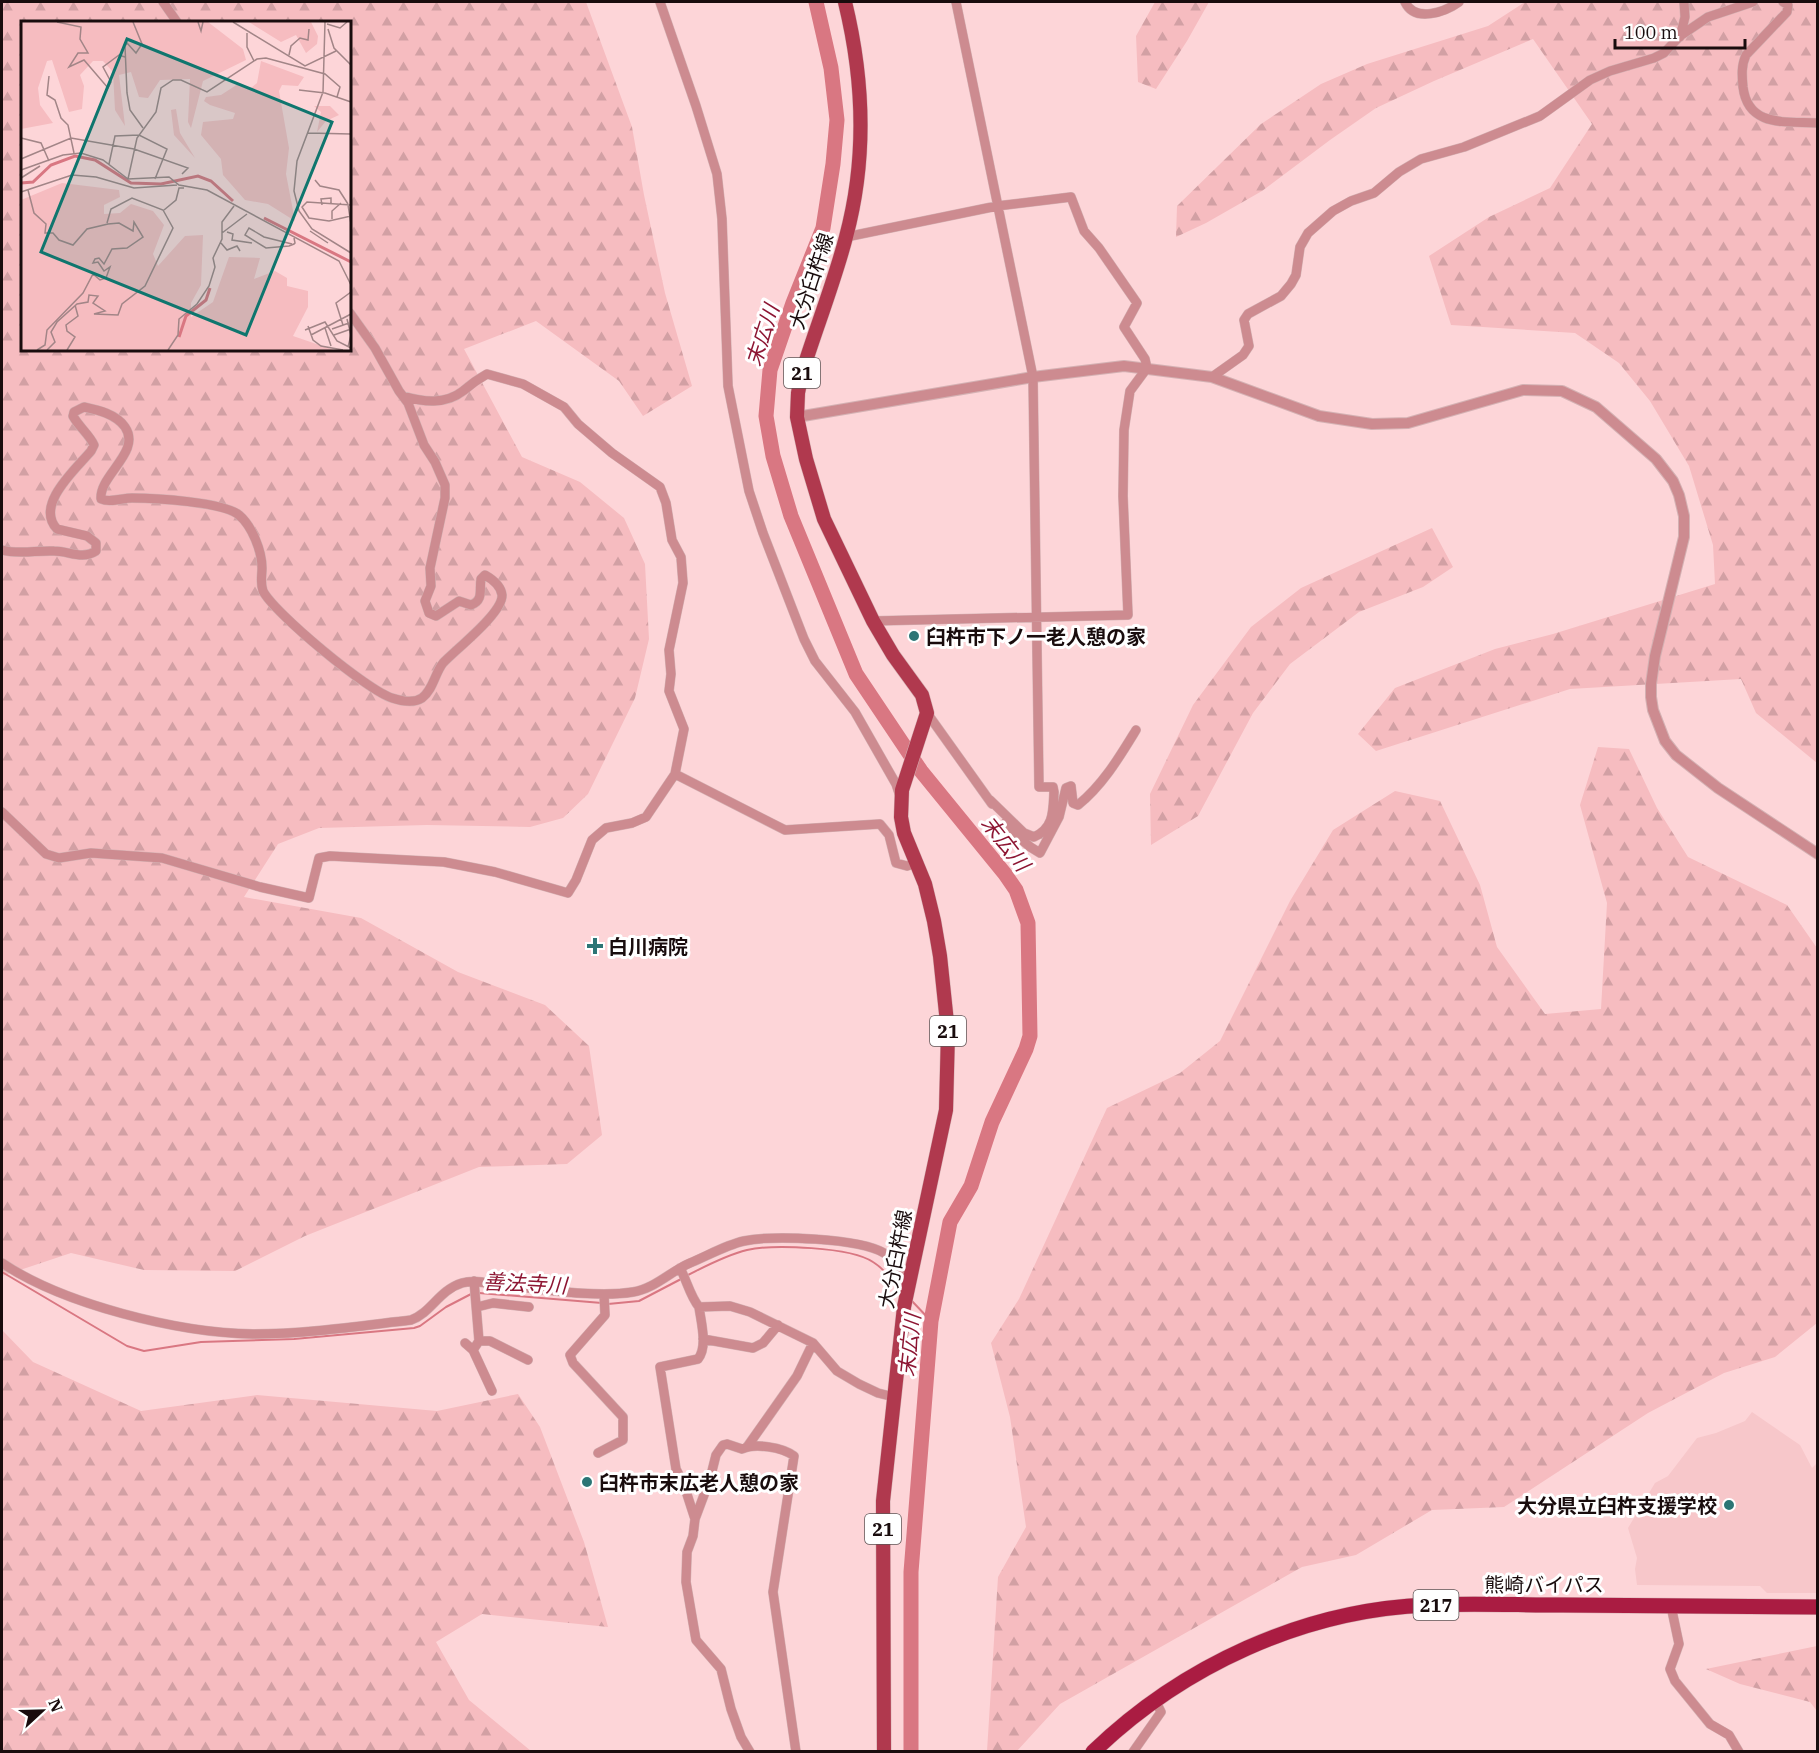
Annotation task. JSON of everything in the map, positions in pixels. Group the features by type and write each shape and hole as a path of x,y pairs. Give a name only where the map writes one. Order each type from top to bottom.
{"highway":[{"name":"熊崎バイパス","path":"1093,1752 1110,1735 1155,1700 1200,1671 1249,1646 1308,1625 1358,1613 1425,1605 1818,1607"}],"main road":[{"name":"大分臼杵線","path":"845,2 858,72 862,128 857,178 846,237 802,373 797,417 806,459 824,519 873,621 893,655 922,695 926,718 901,797 902,826 925,884 940,956 948,1032 946,1110 904,1307 883,1501 884,1752"}],"street":[{"path":"163,2 176,21"},
{"path":"660,2 717,174 722,219 728,386 749,491 804,639 815,662 855,712 901,797"},
{"path":"956,2 1032,377 1038,787 1053,787 1049,826 1038,836 1030,836 990,800"},
{"path":"1405,2 1410,9 1424,14 1450,8 1459,2"},
{"path":"1680,37 1685,17 1684,2"},
{"path":"1212,377 1243,355 1249,346 1244,320 1248,314 1281,296 1292,284 1296,275 1300,247 1308,233 1333,211 1351,201 1374,193 1399,172 1421,159 1464,147 1540,116 1590,80 1610,71 1654,58 1664,53 1680,37 1708,17 1753,2"},
{"path":"1783,2 1788,5 1787,12 1781,21 1746,55 1742,63 1744,93 1751,110 1760,118 1818,123"},
{"path":"846,237 997,206 1071,197 1084,231 1099,248 1137,303 1124,327 1144,358 1147,368"},
{"path":"2,550 34,552 53,550 81,556 96,550 96,543 93,540 57,529 54,526 51,512 53,500 58,491 94,445 77,423 73,416 74,412 84,407 105,413 122,424 129,435 129,441 124,454 102,489 101,499 107,501 153,498 216,507 234,512 246,523 253,535 261,561 261,580 264,592 284,615 330,657 370,687 389,698 407,702 417,701 427,694 442,664 489,619 499,605 502,596 499,586 485,575 481,579 480,598 477,603 471,605 459,601 436,616 431,616 429,613 425,601 430,586 430,568 446,498 445,485 435,462 424,445 408,403 375,348 351,314"},
{"path":"797,417 1032,377 1124,366 1212,377 1319,416 1372,424 1408,423 1523,390 1562,391 1596,407 1656,459 1679,495 1684,516 1684,537 1655,656 1651,684 1653,710 1665,741 1676,755 1718,788 1818,854"},
{"path":"873,621 1128,615 1123,496 1124,430 1130,391 1147,368"},
{"path":"2,812 46,854 59,858 91,853 154,856 260,887 309,898 319,858 330,856 444,862 495,872 568,893 576,880 592,840 606,828 632,823 646,817 675,774 684,729 669,691 669,650 683,583 681,557 672,540 666,502 660,487 612,453 578,424 564,407 523,384 487,374 475,380 461,393 441,400 422,401 403,396"},
{"path":"926,718 1017,836 1040,853 1059,817 1066,788 1071,786 1073,803 1078,805 1097,787 1136,730"},
{"path":"675,774 785,830 880,824 889,835 896,863 907,866 916,862"},
{"path":"2,1263 22,1276 81,1302 167,1323 254,1334 411,1320 418,1318 447,1290 465,1282 604,1295 638,1291 712,1253 746,1241 768,1238 820,1240 878,1251 890,1258 910,1280"},
{"path":"681,1270 689,1284 693,1300 699,1307 703,1339 701,1357 660,1367 674,1463 695,1519"},
{"path":"473,1350 479,1341 475,1284"},
{"path":"598,1453 623,1440 624,1420 621,1413 573,1363 570,1355 605,1315 604,1295"},
{"path":"477,1304 493,1303 529,1307"},
{"path":"699,1307 738,1307 778,1325 813,1343 837,1371 878,1393 894,1397"},
{"path":"703,1339 753,1347 763,1343 778,1325"},
{"path":"479,1341 490,1341 528,1360"},
{"path":"465,1343 473,1350 492,1391"},
{"path":"747,1447 797,1376 813,1343"},
{"path":"750,1752 741,1737 731,1709 721,1669 696,1640 686,1582 687,1552 693,1536 695,1519 718,1451 727,1444 742,1449 747,1447 777,1449 794,1456 773,1593 796,1752"},
{"path":"1671,1606 1679,1644 1670,1669 1676,1681 1710,1724 1729,1735 1739,1752"},
{"path":"1133,1752 1161,1712 1155,1700"}],"shaded area":[{"name":"大分県立臼杵支援学校","path":"1752,1412 1800,1445 1812,1468 1817,1463 1817,1593 1767,1593 1760,1586 1637,1585 1635,1569 1637,1558 1628,1528 1655,1483 1668,1476 1697,1438 1745,1421"}],"green space":[{"path":"2,2 586,2 632,127 665,293 692,386 643,416 619,381 536,321 464,349 522,457 580,482 624,518 645,564 649,639 635,698 588,794 563,818 530,827 427,825 319,828 278,844 244,897 361,918 458,972 545,1005 589,1046 602,1135 567,1164 479,1167 305,1236 235,1271 144,1270 71,1253 2,1276"},
{"path":"1155,2 1209,2 1156,89 1138,82 1136,36"},
{"path":"1525,2 1817,2 1817,763 1756,713 1741,679 1570,689 1376,751 1358,734 1395,688 1495,649 1553,634 1715,584 1713,545 1689,466 1650,401 1619,363 1575,333 1451,325 1429,256 1489,217 1550,188 1592,124 1533,39 1376,108 1262,191 1206,223 1176,237 1177,206 1261,124 1321,84 1367,64 1488,26"},
{"path":"1432,528 1453,567 1423,587 1359,612 1290,664 1253,713 1198,816 1151,845 1150,794 1193,705 1251,627 1301,588"},
{"path":"1598,747 1629,749 1657,808 1688,857 1787,905 1817,948 1817,1323 1775,1357 1724,1373 1648,1413 1504,1507 1432,1510 1356,1555 1302,1567 1060,1704 1017,1751 987,1751 998,1577 1026,1527 1010,1417 991,1343 1019,1299 1107,1108 1180,1073 1220,1041 1290,901 1333,830 1395,791 1440,801 1480,885 1497,947 1545,1014 1601,1009 1607,903 1580,805"},
{"path":"2,1330 33,1362 141,1411 257,1395 437,1411 518,1394 540,1427 584,1542 608,1627 482,1614 436,1642 469,1700 531,1751 2,1751"},
{"path":"1817,1646 1817,1711 1810,1702 1740,1684 1706,1669"}],"waterway":[{"name":"末広川","path":"816,2 831,68 837,120 833,164 823,228 793,303 770,370 766,416 773,456 791,516 856,674 921,771 1005,874 1016,890 1028,923 1030,1036 992,1122 971,1186 950,1222 931,1321 911,1572 911,1752"},
{"name":"善法寺川","path":"688,1275 747,1250 775,1247 812,1248 848,1253 873,1262 902,1291"},
{"name":"善法寺川","path":"2,1272 127,1346 144,1351 201,1342 294,1339 414,1328 473,1293"},
{"name":"善法寺川","path":"608,1304 639,1301 683,1278"},
{"name":"善法寺川","path":"479,1293 602,1303"},
{"name":"善法寺川","path":"910,1299 931,1321"}],"place":[{"name":"臼杵市下ノ一老人憩の家","path":"914,636"},
{"name":"白川病院","path":"595,946"},
{"name":"臼杵市末広老人憩の家","path":"587,1482"},
{"name":"大分県立臼杵支援学校","path":"1729,1505"}]}
